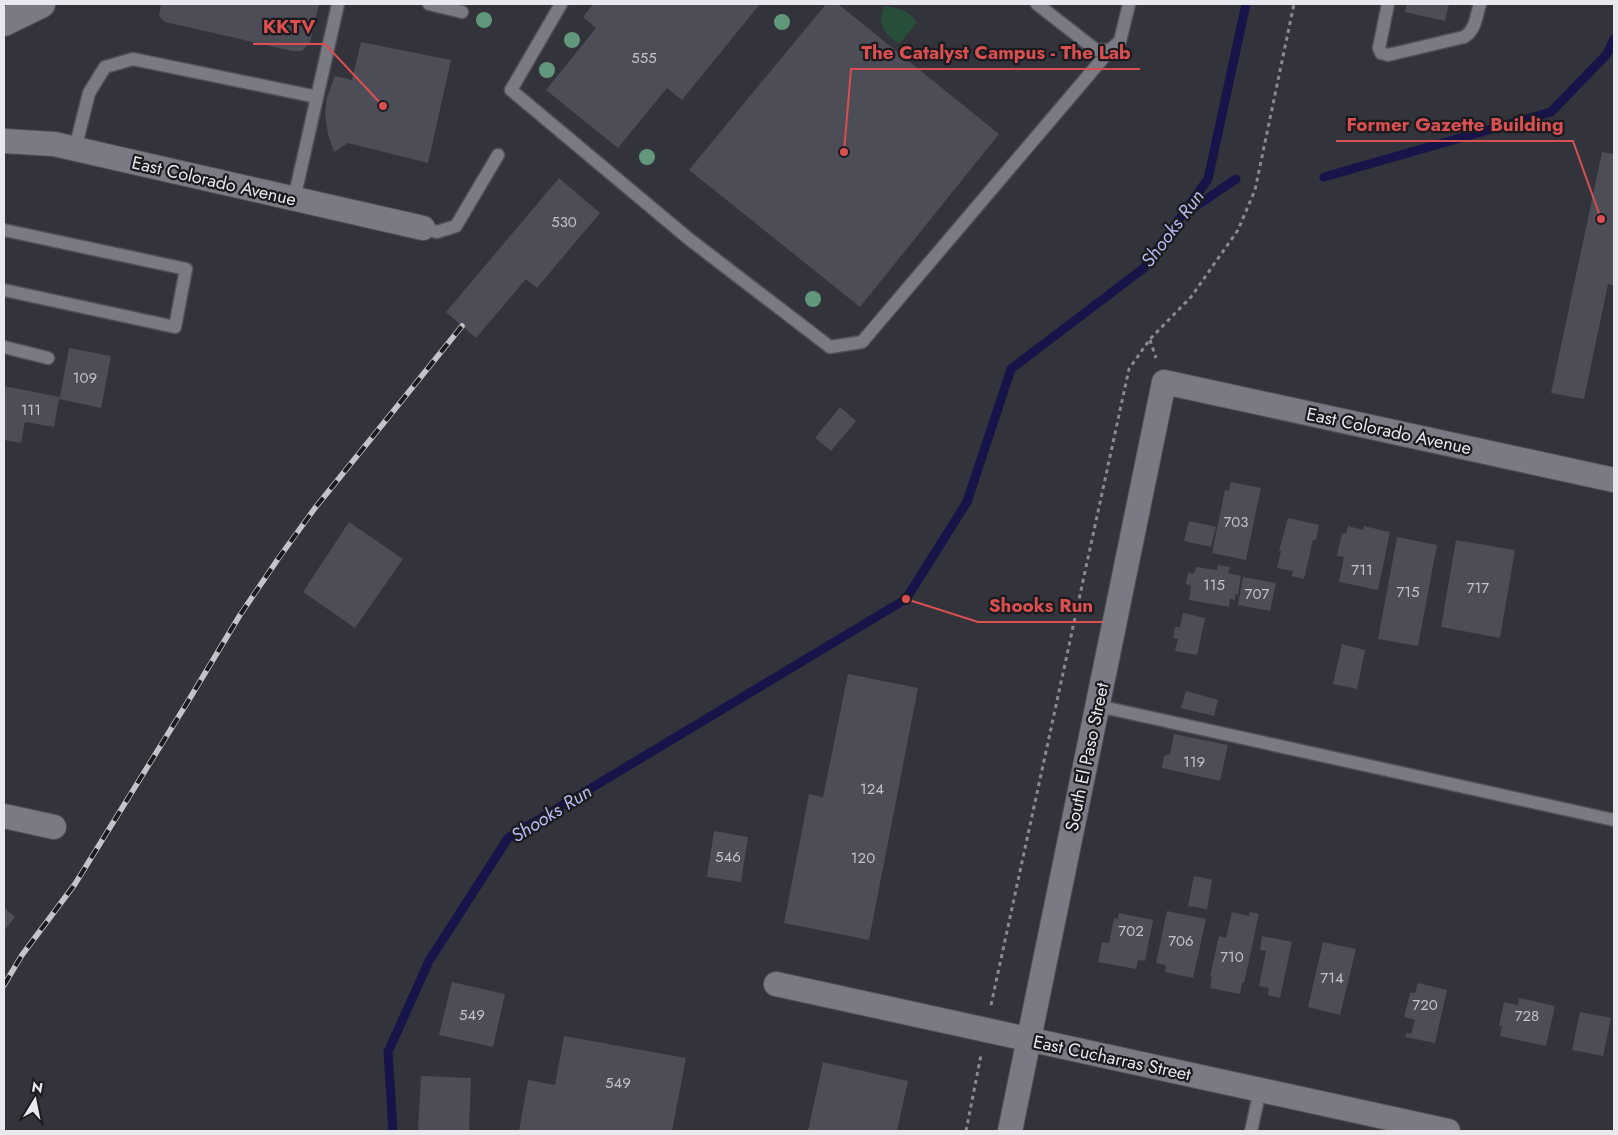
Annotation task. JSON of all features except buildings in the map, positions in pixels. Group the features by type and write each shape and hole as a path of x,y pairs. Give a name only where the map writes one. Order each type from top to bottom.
{"main road":[{"path":"4,22 41,4"}],"street":[{"name":"East Colorado Avenue","path":"4,141 54,144 423,228"},
{"name":"East Colorado Avenue","path":"1164,382 1614,480"},
{"name":"South El Paso Street","path":"1010,1131 1164,382"},
{"path":"4,816 54,827"},
{"name":"East Cucharras Street","path":"776,984 1448,1131"}],"lane":[{"path":"294,199 338,4"},
{"path":"429,4 462,12"},
{"path":"561,4 511,90 689,239 830,347 862,342 1110,50 1120,41 1129,4"},
{"path":"1037,4 1096,50 1110,50"},
{"path":"1388,4 1379,48 1381,53 1388,55 1470,34 1480,4"},
{"path":"75,149 89,93 105,67 133,59 317,97"},
{"path":"423,228 437,232 456,226 498,155"},
{"path":"4,230 186,268 175,327 4,290"},
{"path":"4,347 48,358"},
{"path":"1098,706 1614,820"},
{"path":"1251,1131 1260,1090"}],"green space":[{"path":"884,6 907,12 917,23 899,44 883,28 881,18"}],"waterway":[{"name":"Shooks Run","path":"393,1131 388,1052 429,961 508,838 906,599 967,502 1011,369 1144,268 1208,179 1246,4"},
{"path":"1324,177 1551,112 1607,54 1614,39"},
{"path":"1189,211 1236,179"}],"railway":[{"path":"4,985 22,955 75,884 240,615 278,559 315,508 462,326"}],"place":[{"name":"KKTV","path":"383,106"},
{"name":"The Catalyst Campus - The Lab","path":"844,152"},
{"name":"Former Gazette Building","path":"1601,219"},
{"name":"Shooks Run","path":"906,599"}]}
